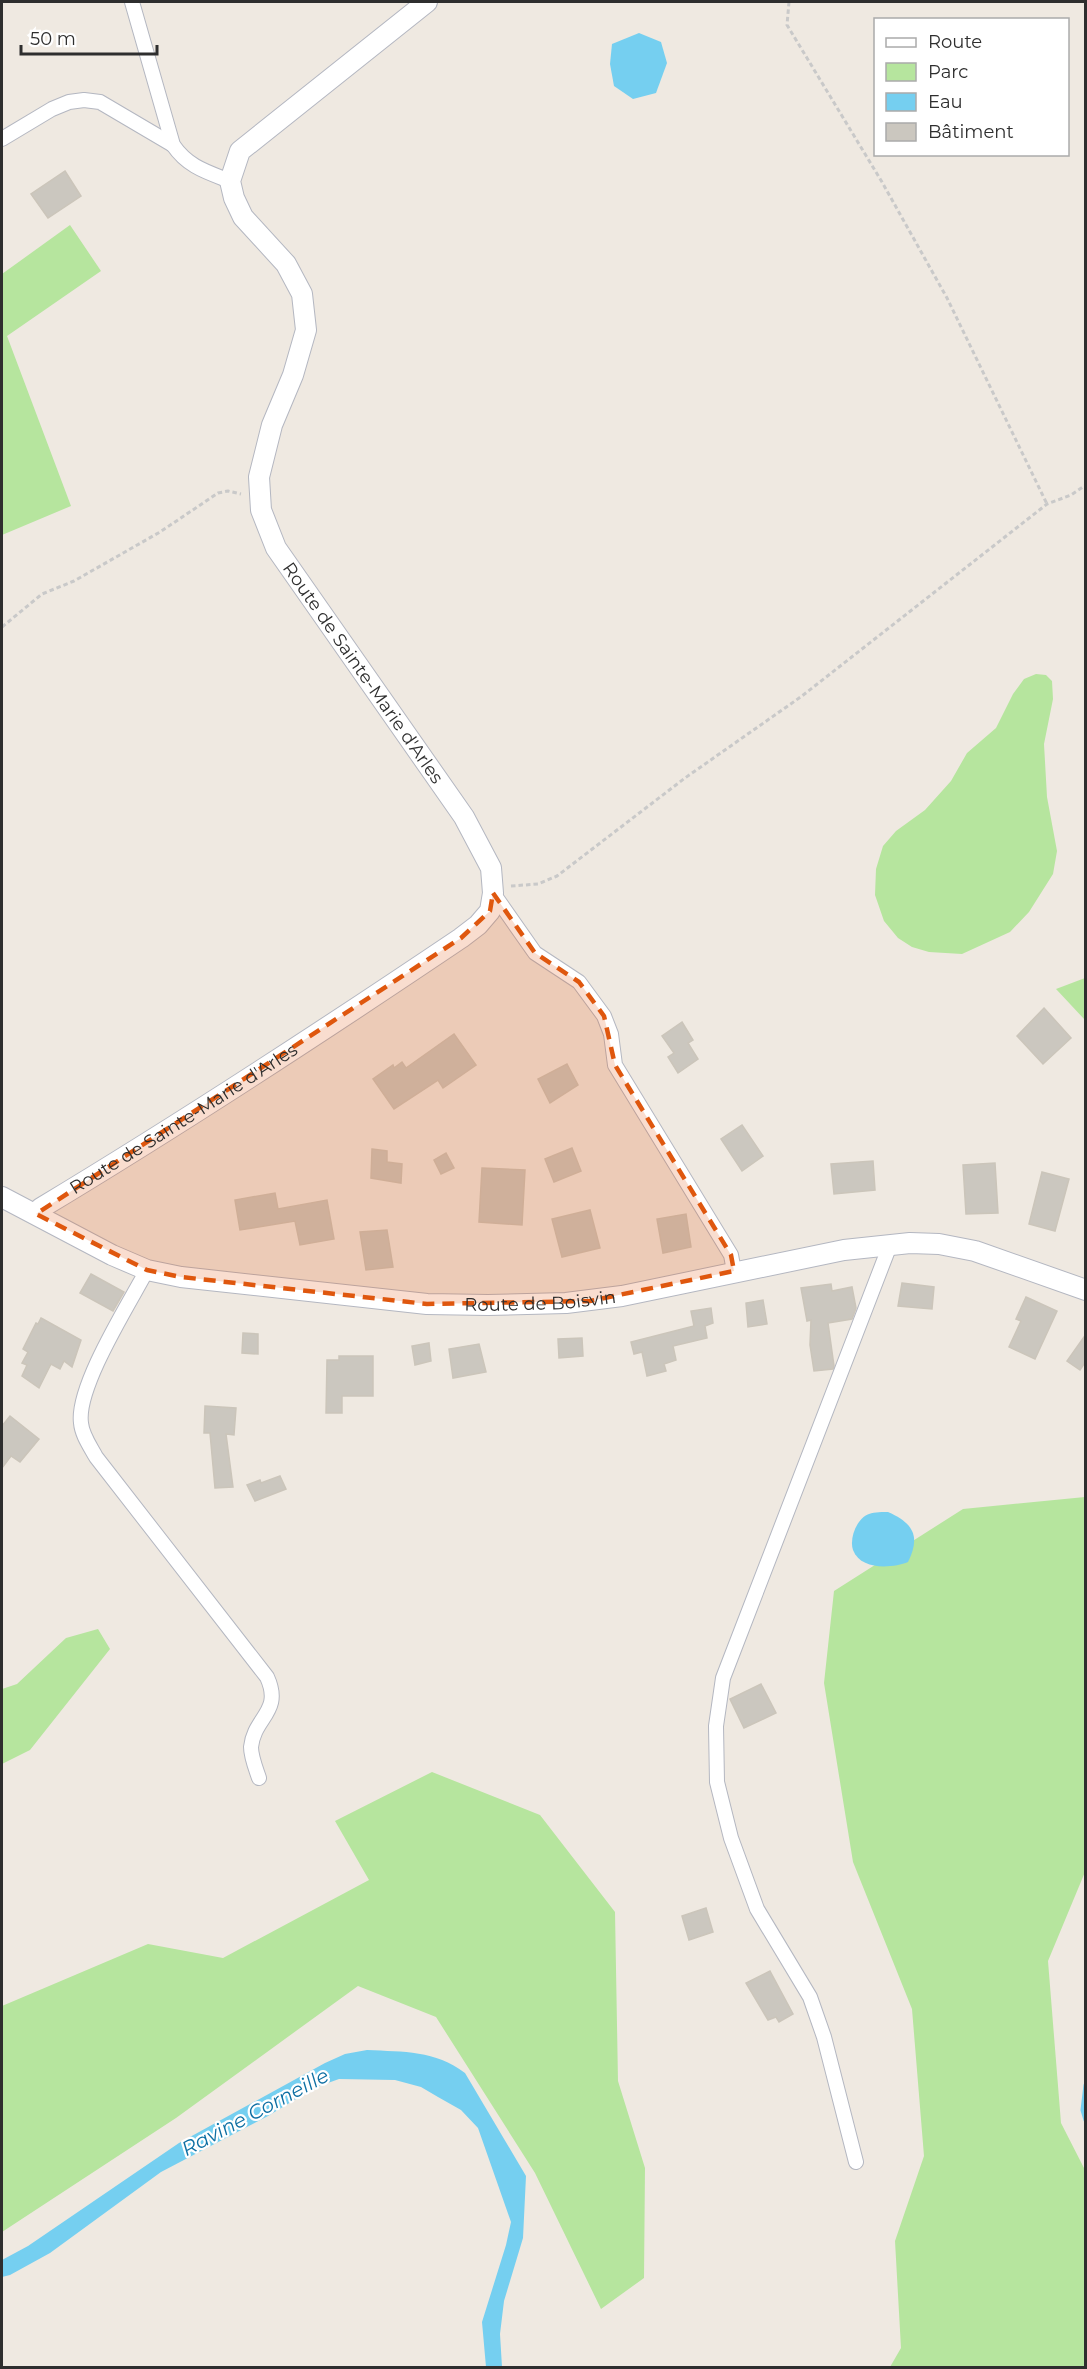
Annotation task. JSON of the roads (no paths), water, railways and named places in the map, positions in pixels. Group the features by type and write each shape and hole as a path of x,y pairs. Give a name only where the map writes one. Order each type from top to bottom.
{"main road":[{"path":"230,181 240,152 427,2"},
{"name":"Route de Sainte-Marie d'Arles","path":"36,1214 41,1208 326,1029 461,938 478,925 490,911 493,893 491,868 464,817 276,548 261,510 259,477 272,425 293,375 306,330 302,294 286,264 243,217 234,198 230,181"},
{"name":"Route de Boisvin","path":"2,1197 112,1255 147,1270 181,1277 427,1304 488,1305 590,1301 844,1250 890,1245 939,1244 975,1251 1086,1290"}],"street":[{"path":"132,2 173,145 182,158 230,181"},
{"path":"2,139 52,109 69,102 84,100 100,102 173,145"},
{"path":"493,893 535,953 579,982 604,1016 611,1034 615,1065 731,1255 734,1271"},
{"path":"856,2162 824,2037 810,1997 757,1909 731,1838 717,1782 716,1726 723,1678 890,1245"},
{"path":"147,1270 89,1379 82,1401 81,1421 84,1435 96,1456 267,1677 273,1695 272,1703 251,1746 259,1779"}],"water":[{"path":"639,33 661,42 667,63 656,93 633,99 614,86 610,64 612,44"},
{"path":"888,1512 904,1521 912,1531 914,1545 912,1553 908,1562 902,1564 870,1565 857,1557 853,1550 853,1534 865,1516"},
{"name":"Ravine Corneille","path":"367,2050 431,2056 454,2065 465,2073 526,2176 523,2238 504,2301 500,2334 502,2367 486,2367 482,2322 511,2222 478,2128 461,2110 421,2087 395,2080 339,2079 314,2088 268,2116 161,2172 50,2253 2,2277 2,2260 28,2246 179,2143 325,2063 345,2054"}],"waterway":[{"path":"1086,2085 1083,2110 1086,2120"}]}
